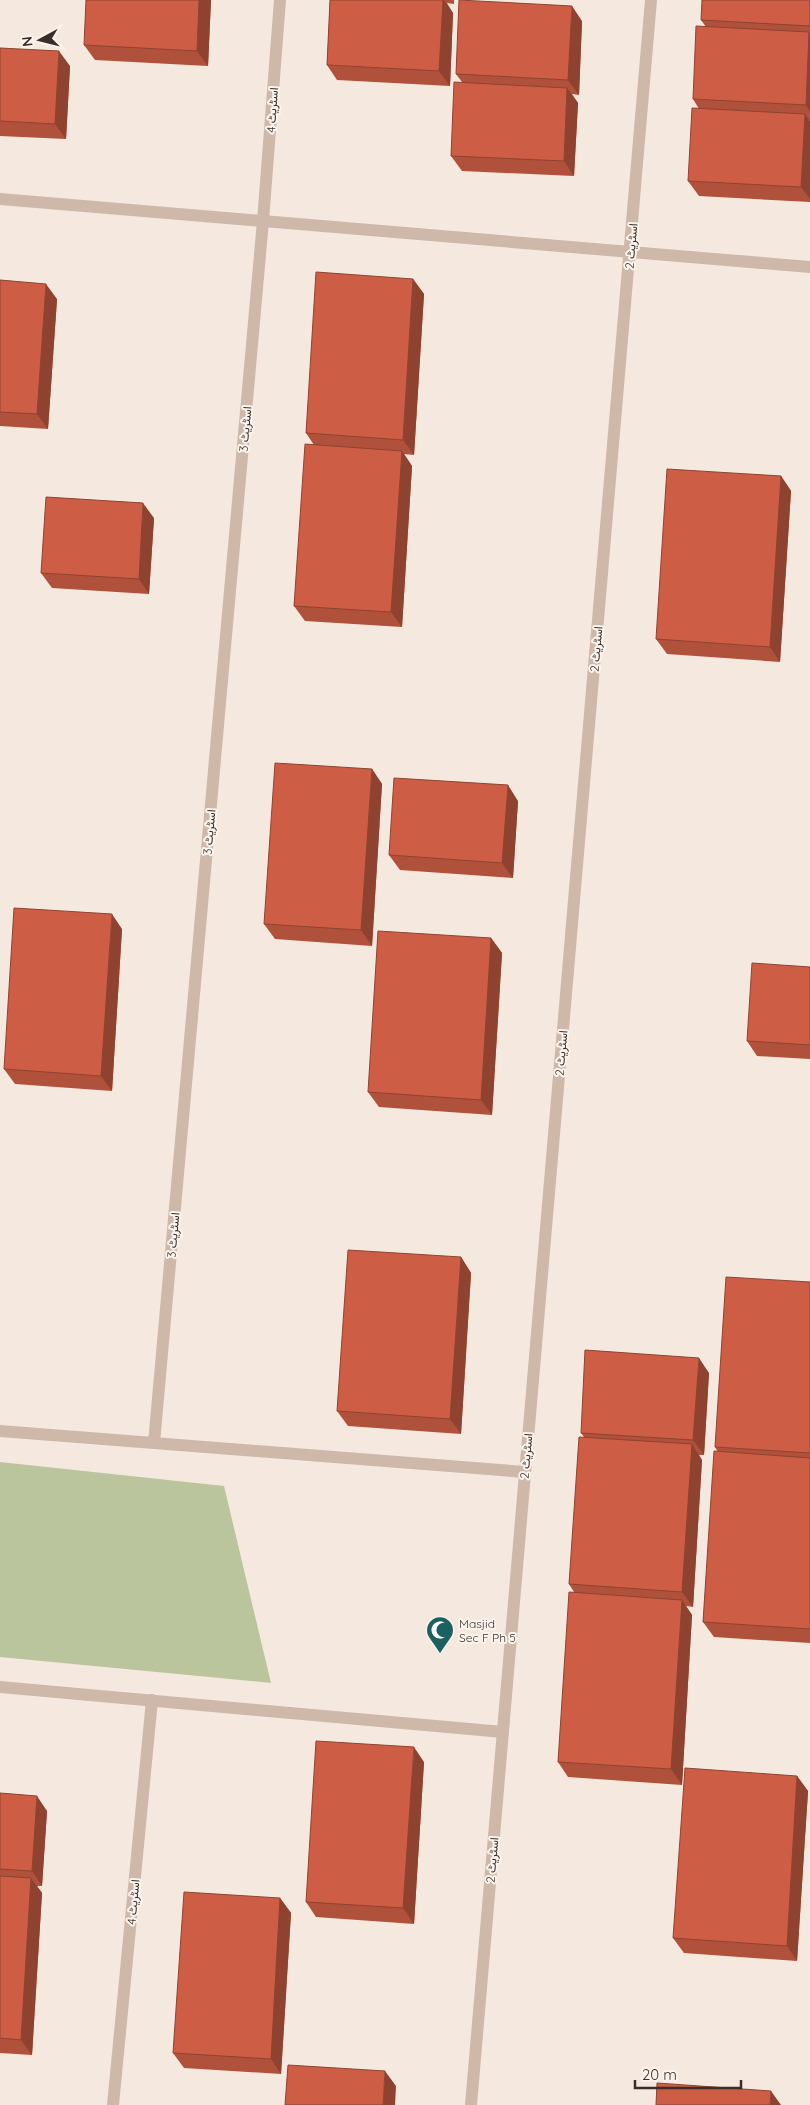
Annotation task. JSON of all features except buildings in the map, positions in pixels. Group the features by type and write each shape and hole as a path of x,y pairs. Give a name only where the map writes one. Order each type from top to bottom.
{"street":[{"name":"اسٹریٹ 4","path":"263,221 280,0"},
{"name":"اسٹریٹ 2","path":"471,2105 651,0"},
{"path":"0,199 810,267"},
{"name":"اسٹریٹ 3","path":"154,1443 263,221"},
{"path":"0,1431 525,1472"},
{"path":"0,1687 503,1732"},
{"name":"اسٹریٹ 4","path":"113,2105 152,1700"}],"green space":[{"path":"0,1462 224,1486 271,1683 0,1657"}],"place":[{"name":"Masjid Sec F Ph 5","path":"440,1654"}]}
